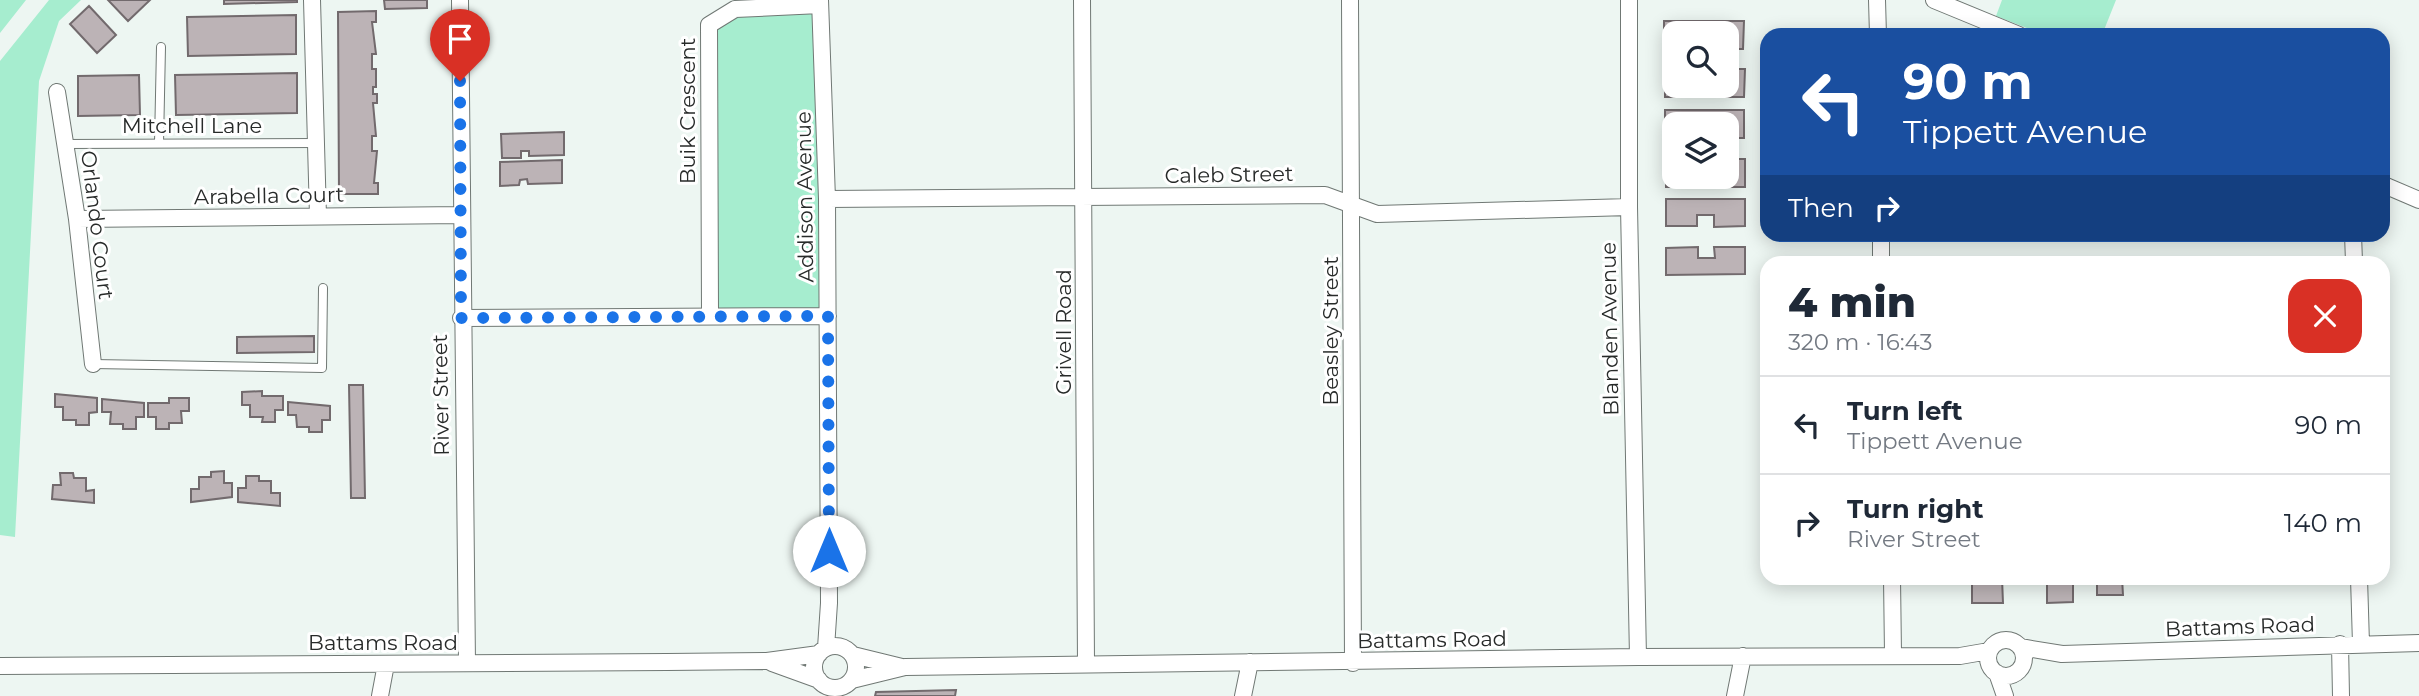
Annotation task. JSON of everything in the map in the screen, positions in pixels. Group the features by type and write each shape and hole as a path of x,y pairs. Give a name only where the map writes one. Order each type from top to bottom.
{"street":[{"path":"312,0 318,216"},
{"name":"River Street","path":"460,0 461,318 467,663"},
{"name":"Grivell Road","path":"1082,0 1086,664"},
{"name":"Beasley Street","path":"1350,0 1353,663"},
{"name":"Blanden Avenue","path":"1629,0 1629,207 1638,657"},
{"path":"1877,0 1878,28"},
{"path":"1934,0 2002,28"},
{"name":"Addison Avenue","path":"821,3 827,199 828,649"},
{"name":"Buik Crescent","path":"710,314 709,24 735,9 821,3"},
{"name":"Orlando Court","path":"57,92 77,219 93,364"},
{"path":"2390,188 2419,200"},
{"name":"Caleb Street","path":"827,199 1325,195 1377,214 1629,207"},
{"name":"Arabella Court","path":"77,219 461,215"},
{"path":"461,318 710,314 828,316"},
{"path":"1892,585 1893,654"},
{"path":"2360,585 2361,644"},
{"path":"2005,696 1992,663 1999,641 2007,639 2020,647 2024,657 2012,696"},
{"name":"Battams Road","path":"2020,647 2062,654 2419,643"},
{"path":"2340,644 2341,696"},
{"path":"828,649 853,655 857,668 848,687 824,687 814,668 828,649"},
{"name":"Battams Road","path":"0,666 767,661 828,649"},
{"name":"Battams Road","path":"853,655 905,667 1893,654 1960,656 1992,663"},
{"name":"Battams Road","path":"2018,671 2062,654"},
{"path":"1735,696 1743,656"},
{"name":"Battams Road","path":"767,661 824,687"},
{"path":"1244,696 1250,662"},
{"path":"1992,663 2006,676 2018,671"},
{"path":"380,696 386,664"},
{"name":"Battams Road","path":"848,687 905,667"}],"lane":[{"path":"159,144 161,47"},
{"name":"Mitchell Lane","path":"65,144 318,143"},
{"path":"93,364 322,368 323,288"}],"green space":[{"path":"0,0 26,0 0,33"},
{"path":"49,0 81,0 59,21 39,81 15,537 0,535 0,61"},
{"path":"2002,0 2116,0 2105,28 2027,28 1996,16"},
{"path":"820,5 828,316 710,314 709,25 720,15"}],"building":[{"path":"108,0 150,0 128,21"},
{"path":"224,0 297,0 297,2 224,4"},
{"path":"384,0 427,0 427,8 385,9"},
{"path":"89,6 116,35 97,53 70,24"},
{"path":"376,11 376,22 372,22 376,54 372,54 372,69 376,69 376,87 373,87 373,94 377,94 377,103 373,103 376,136 372,136 372,151 377,151 374,183 378,183 378,194 339,194 338,12"},
{"path":"296,15 296,54 188,56 187,17"},
{"path":"1739,21 1744,21 1743,49 1739,49"},
{"path":"1739,69 1745,69 1744,97 1739,97"},
{"path":"297,73 297,113 176,115 175,75"},
{"path":"139,75 140,115 78,116 78,76"},
{"path":"1744,110 1744,138 1739,138 1739,112 1665,112"},
{"path":"564,132 564,155 529,156 529,151 521,151 521,158 502,158 501,134"},
{"path":"1739,159 1745,159 1745,187 1739,187"},
{"path":"562,160 562,183 528,184 527,179 520,180 519,185 500,186 500,162"},
{"path":"1666,199 1745,199 1745,226 1714,227 1714,215 1697,215 1697,226 1666,226"},
{"path":"1698,247 1698,258 1715,258 1714,247 1745,247 1745,274 1666,275 1666,248"},
{"path":"314,336 314,352 237,353 237,337"},
{"path":"349,385 363,385 365,498 351,498"},
{"path":"262,391 262,396 283,396 283,410 275,410 275,422 262,422 263,417 250,417 250,405 242,405 242,392"},
{"path":"55,394 97,398 97,412 89,413 89,425 76,425 76,420 63,420 63,407 55,407"},
{"path":"169,398 189,398 189,411 181,411 182,423 169,423 169,429 156,429 156,417 148,417 148,403 169,403"},
{"path":"102,399 144,403 144,417 136,417 136,429 123,429 123,424 110,424 111,412 102,412"},
{"path":"288,402 330,406 330,420 322,420 322,432 309,432 309,427 297,427 296,415 288,415"},
{"path":"224,471 224,483 232,483 232,497 191,502 191,489 199,489 199,477 211,477 211,472"},
{"path":"60,473 73,473 74,478 86,478 86,491 94,490 94,503 52,499 53,485 61,485"},
{"path":"246,476 259,476 259,481 271,481 271,493 280,493 280,506 238,502 238,488 246,488"},
{"path":"1972,585 2002,585 2003,603 1972,603"},
{"path":"2047,585 2073,585 2073,602 2047,603"},
{"path":"2097,585 2122,585 2123,595 2097,595"},
{"path":"956,690 955,696 875,696 876,692"}],"route":[{"path":"460,81 461,318 710,314 828,316 829,551"}]}
